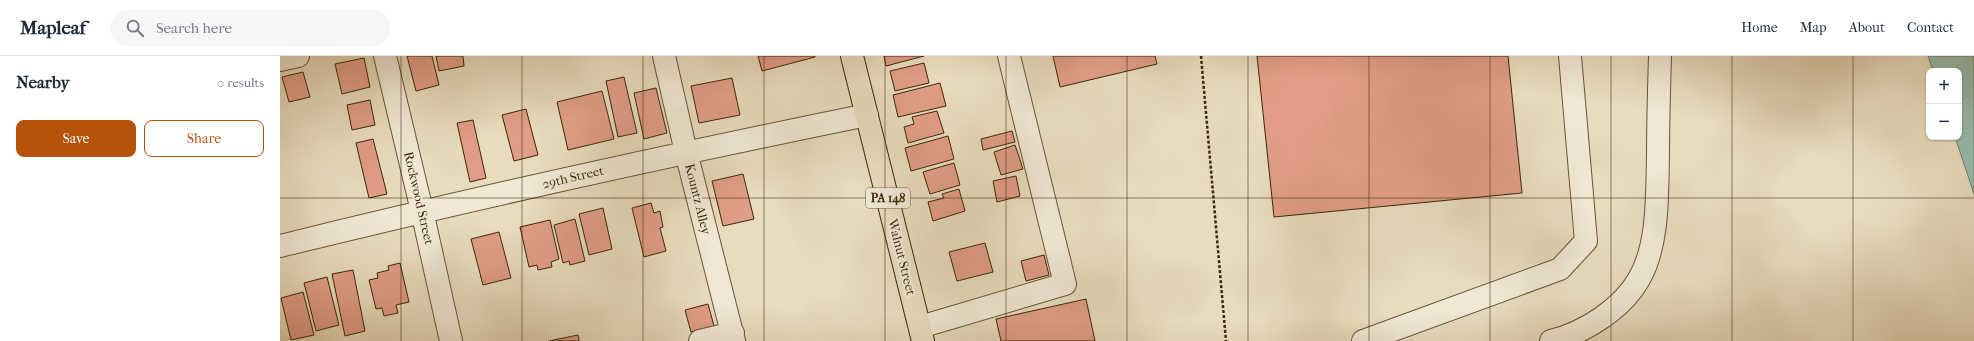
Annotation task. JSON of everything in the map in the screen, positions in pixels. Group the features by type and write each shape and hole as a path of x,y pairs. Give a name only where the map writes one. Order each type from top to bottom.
{"main road":[{"name":"Walnut Street","path":"852,56 921,334"}],"street":[{"path":"280,60 298,56"},
{"name":"Rockwood Street","path":"385,56 451,341"},
{"name":"Kountz Alley","path":"664,56 686,152 734,337"},
{"path":"921,334 1065,284 1060,258 1009,56"},
{"path":"1363,341 1560,269 1586,241 1570,56"},
{"path":"1551,341 1575,334 1599,320 1618,305 1639,279 1642,272 1650,251 1657,210 1660,56"},
{"name":"29th Street","path":"280,246 422,211 686,152 867,114"},
{"path":"700,341 734,337"}],"path":[{"path":"1201,56 1226,341"}],"shaded area":[{"path":"1928,56 1974,56 1974,194 1956,140 1962,140 1962,68 1932,68"}],"building":[{"path":"407,56 432,56 439,85 416,91"},
{"path":"436,56 463,56 464,66 439,71"},
{"path":"758,56 815,56 815,57 762,71"},
{"path":"884,56 924,56 886,66"},
{"path":"1053,56 1155,56 1157,64 1060,87"},
{"path":"1257,56 1508,56 1522,193 1274,217"},
{"path":"364,58 370,87 342,94 335,64"},
{"path":"924,63 929,83 895,91 890,71"},
{"path":"303,72 310,97 289,102 282,77"},
{"path":"624,77 637,133 618,137 606,81"},
{"path":"732,78 740,115 699,123 691,86"},
{"path":"940,83 946,106 898,117 893,95"},
{"path":"656,88 667,133 644,139 634,93"},
{"path":"602,91 614,139 568,150 557,102"},
{"path":"370,100 375,125 352,130 347,105"},
{"path":"526,109 538,155 514,161 502,115"},
{"path":"937,111 944,133 908,143 904,127 914,124 912,117"},
{"path":"473,120 486,178 470,182 457,123"},
{"path":"1012,131 1015,142 983,150 981,139"},
{"path":"948,136 954,159 911,171 905,148"},
{"path":"373,139 387,194 369,198 356,143"},
{"path":"1015,145 1023,169 1001,175 994,152"},
{"path":"954,163 960,185 930,194 923,172"},
{"path":"743,174 754,219 723,226 712,181"},
{"path":"1016,176 1020,196 997,202 993,181"},
{"path":"959,189 965,211 933,221 928,202 944,198 942,194"},
{"path":"651,203 654,213 660,211 663,227 660,228 666,251 644,257 632,208"},
{"path":"603,208 612,249 589,255 579,214"},
{"path":"575,219 585,261 570,265 569,261 563,263 554,225"},
{"path":"550,220 559,259 551,262 552,267 538,270 537,265 529,267 520,227"},
{"path":"499,232 511,278 483,285 471,239"},
{"path":"985,243 993,272 957,281 949,252"},
{"path":"1044,255 1049,275 1026,281 1021,261"},
{"path":"400,263 409,302 396,305 398,313 384,316 382,308 376,309 369,280 378,278 377,273 389,270 388,266"},
{"path":"353,270 365,331 345,336 332,274"},
{"path":"327,277 339,325 316,331 304,283"},
{"path":"303,292 314,335 291,340 281,298"},
{"path":"1086,299 1095,341 1001,341 996,319"},
{"path":"708,304 714,326 691,332 685,310"},
{"path":"578,335 579,341 549,341"}]}
